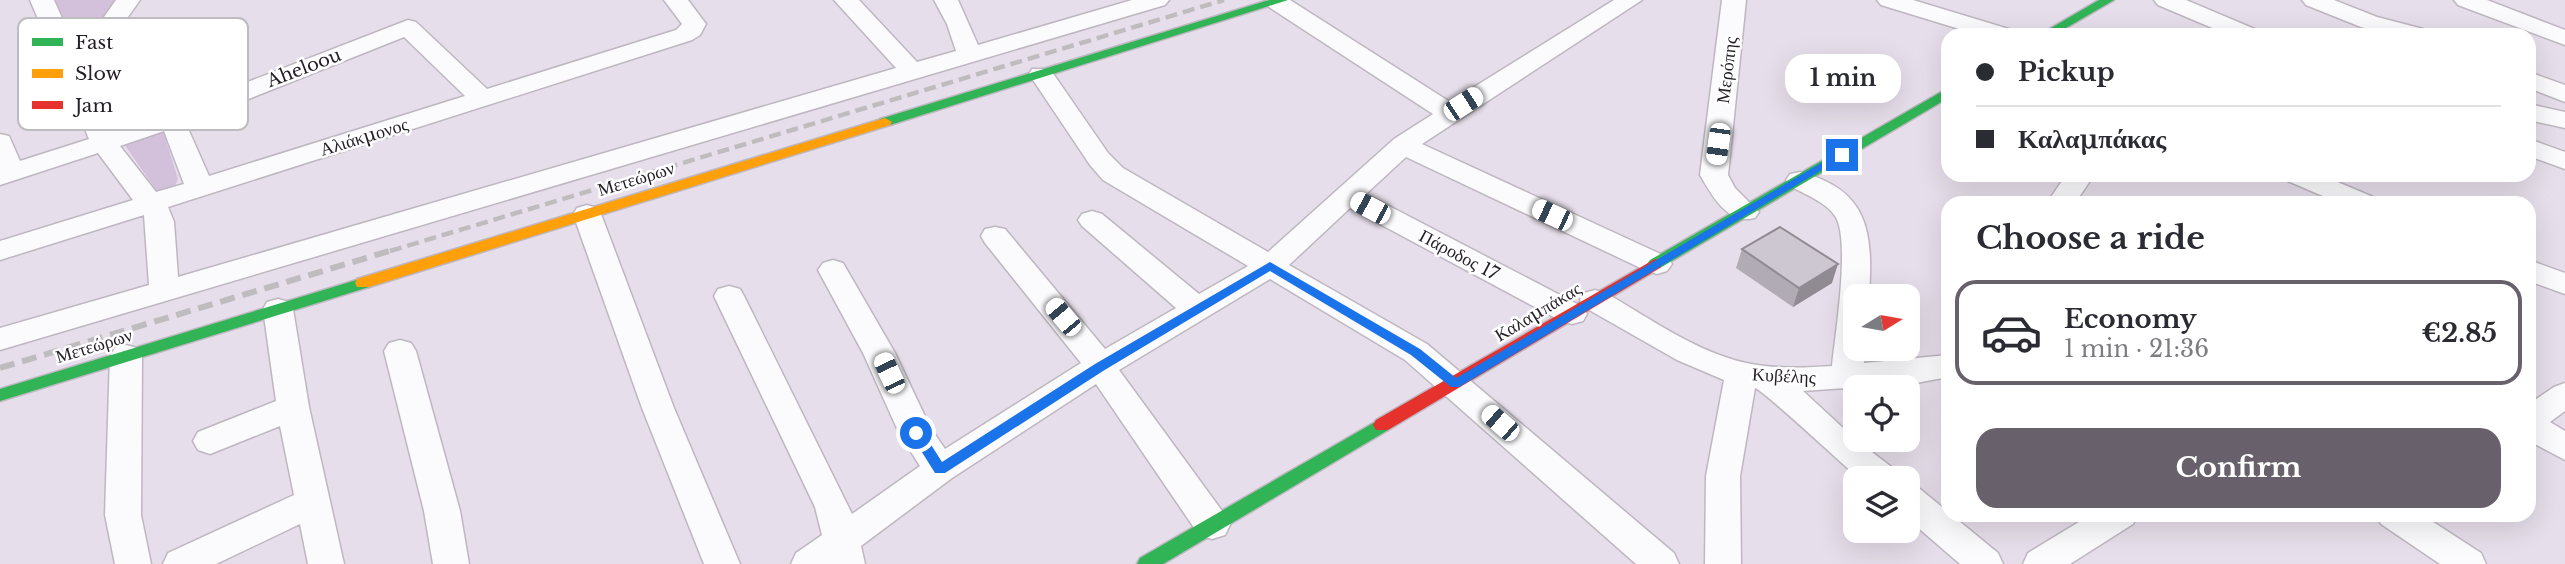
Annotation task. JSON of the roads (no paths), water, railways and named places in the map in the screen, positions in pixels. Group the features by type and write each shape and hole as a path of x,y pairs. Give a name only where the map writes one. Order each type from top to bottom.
{"street":[{"path":"42,0 50,18"},
{"path":"115,18 128,0"},
{"name":"Αλιάκμονος","path":"0,251 484,100 687,33 694,24 676,0"},
{"path":"846,0 912,71"},
{"path":"946,0 955,16 969,55"},
{"path":"0,339 969,55 1102,7 1157,0"},
{"path":"809,564 844,553 940,469 1099,368 1270,266 1403,145 1449,113 1630,0"},
{"path":"1709,0 1734,4"},
{"path":"1889,0 1981,28"},
{"path":"2058,28 2108,0"},
{"path":"2166,0 2232,28"},
{"path":"2314,0 2369,22 2392,28"},
{"path":"2466,0 2565,37"},
{"path":"1280,1 1449,113"},
{"name":"Μετεώρων","path":"0,395 1280,1"},
{"name":"Μερόπης","path":"1734,4 1714,175 1724,192 1745,212"},
{"name":"Aheloou","path":"248,90 408,27 484,100"},
{"path":"1041,74 1099,159 1113,174 1416,352 1661,564"},
{"path":"2536,82 2565,94"},
{"name":"Καλαμπάκας","path":"1147,564 1941,96"},
{"path":"2536,114 2565,120"},
{"path":"98,130 104,143 152,204 160,222 164,292"},
{"name":"Aheloou","path":"6,175 142,130"},
{"path":"176,130 200,189"},
{"path":"0,142 6,175"},
{"path":"1403,145 1657,264"},
{"path":"2536,150 2565,161"},
{"path":"1800,180 1849,214 1855,230 1857,256 1847,375"},
{"path":"2314,182 2347,196"},
{"name":"Πάροδος 17","path":"1346,195 1584,307"},
{"path":"587,214 658,408 722,564"},
{"path":"1092,220 1197,309"},
{"path":"995,236 1080,338 1212,525"},
{"path":"833,270 879,353 916,433 940,469"},
{"path":"2536,273 2565,284"},
{"path":"729,296 833,507 844,553"},
{"name":"Κυβέλης","path":"1584,307 1757,376 1843,376"},
{"path":"278,309 293,407 326,564"},
{"path":"400,351 442,511 452,564"},
{"path":"126,356 123,515 133,564"},
{"name":"Κυβέλης","path":"1860,375 1941,367"},
{"path":"1723,564 1723,476 1757,376 1868,466"},
{"path":"2536,418 2565,395"},
{"path":"210,441 293,407"},
{"path":"2536,428 2565,447"},
{"path":"181,564 314,501"},
{"path":"1920,509 1985,564"},
{"path":"2041,564 2108,522"},
{"path":"2405,522 2468,564"}],"railway":[{"path":"390,251 1224,0"},
{"path":"0,368 396,249"}]}
